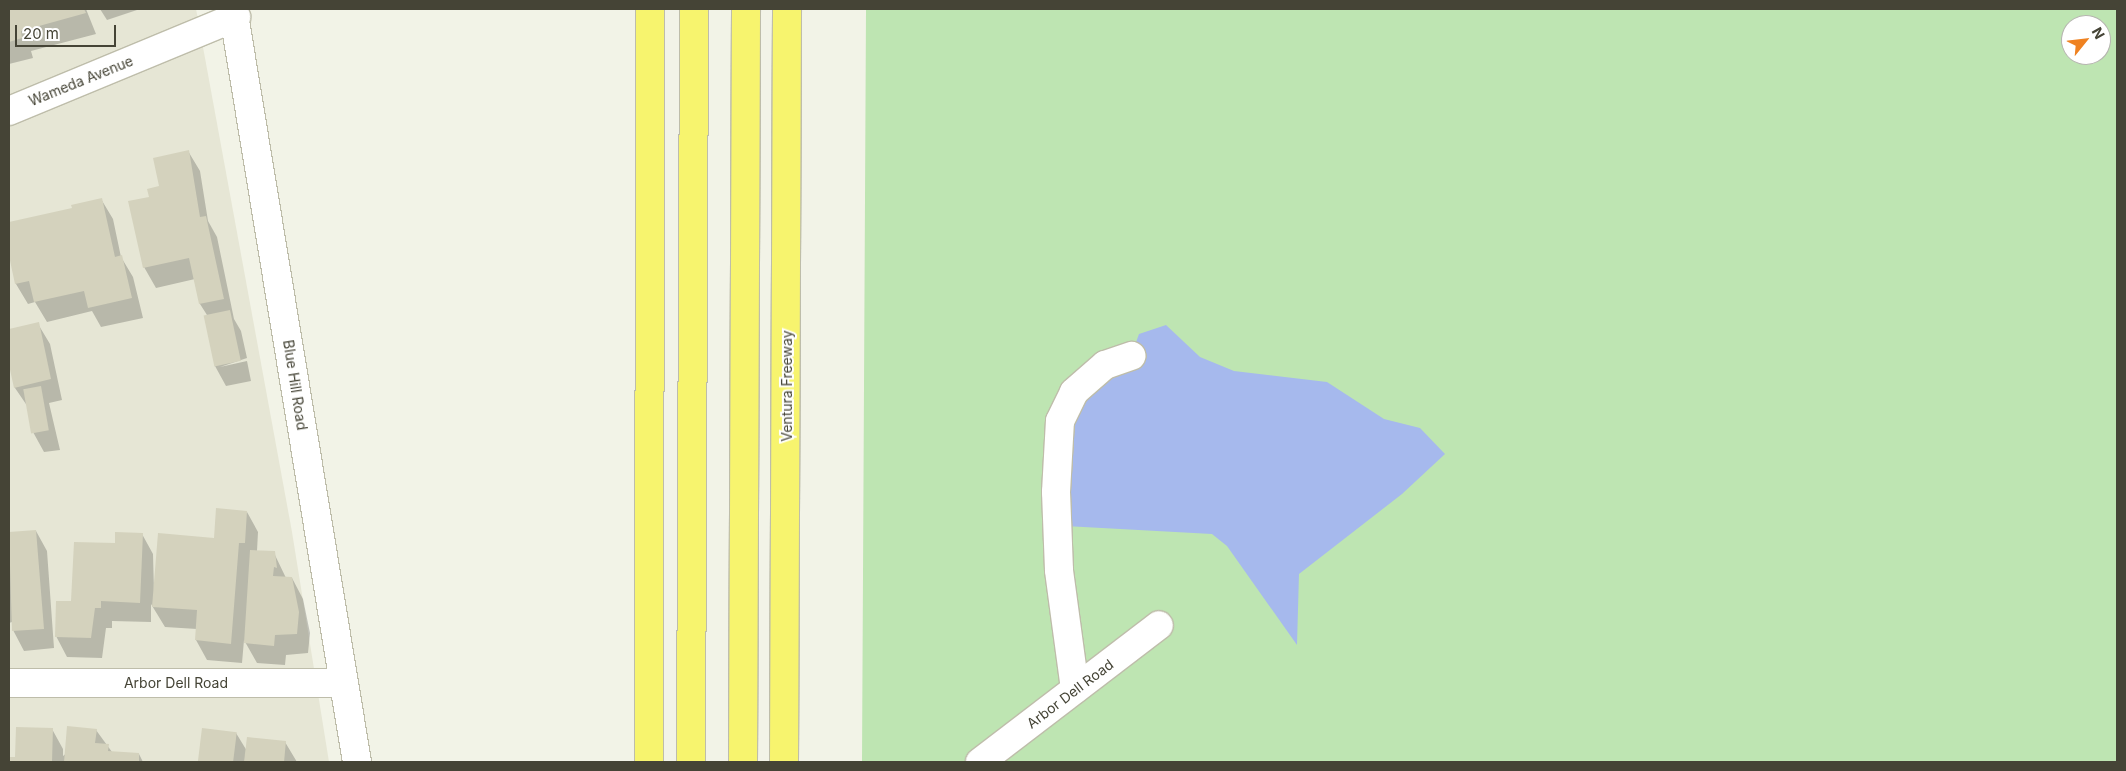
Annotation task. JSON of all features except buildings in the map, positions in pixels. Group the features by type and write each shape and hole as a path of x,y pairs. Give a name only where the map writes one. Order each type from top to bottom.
{"highway":[{"path":"649,760 650,9"},
{"path":"691,756 694,9"},
{"path":"743,762 746,9"},
{"name":"Ventura Freeway","path":"784,762 787,660 786,9"}],"street":[{"name":"Wameda Avenue","path":"9,111 235,13"},
{"name":"Blue Hill Road","path":"235,13 357,762"},
{"path":"1075,689 1059,570 1056,492 1060,421 1074,392 1105,365 1131,356"},
{"name":"Arbor Dell Road","path":"980,762 1159,625"},
{"name":"Arbor Dell Road","path":"9,683 343,683"}],"shaded area":[{"path":"9,9 196,9 292,532 329,762 9,762"}],"green space":[{"path":"866,9 2117,9 2117,762 862,762"}],"water":[{"path":"1166,325 1200,357 1234,371 1327,382 1384,419 1420,428 1445,454 1402,494 1299,574 1297,645 1227,546 1212,534 1065,526 1070,432 1080,405 1131,356 1139,334"}]}
